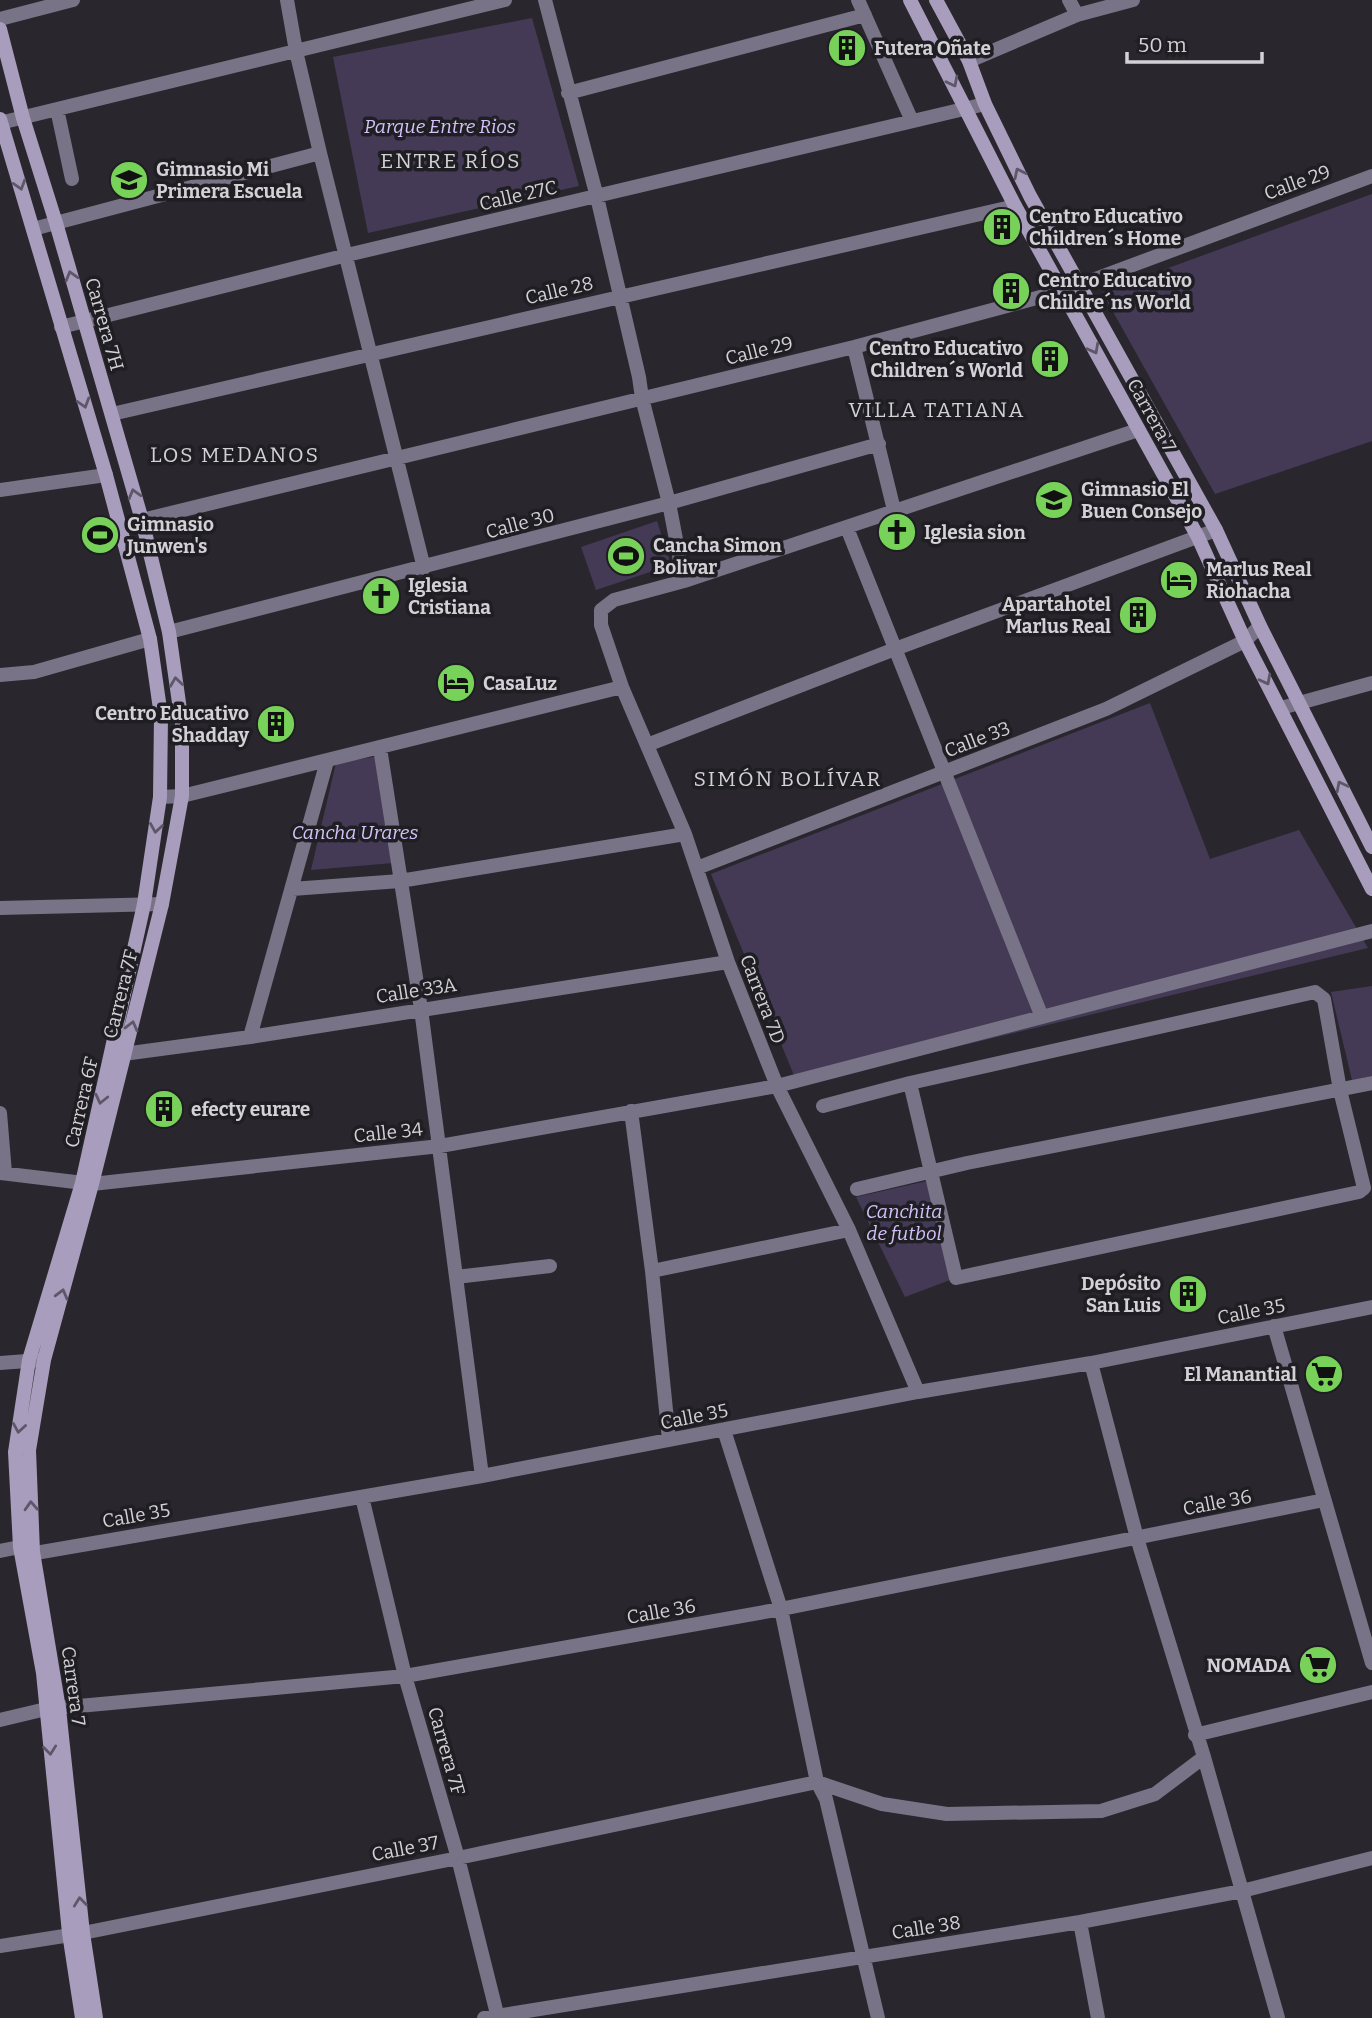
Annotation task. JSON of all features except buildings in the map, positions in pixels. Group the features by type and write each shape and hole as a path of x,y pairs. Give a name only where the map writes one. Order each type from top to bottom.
{"street":[{"path":"0,19 73,0"},
{"path":"288,0 296,51 320,153 424,568"},
{"path":"0,675 34,672 150,639 106,475 0,122 505,0"},
{"path":"545,0 621,296 642,398 669,503 684,581 1138,430"},
{"path":"858,0 912,121"},
{"name":"Carrera 7","path":"911,0 1015,206 1198,537 1245,641 1372,889"},
{"name":"Carrera 7","path":"936,0 969,61 985,104 1030,196 1216,530 1298,703 1372,847"},
{"path":"1069,0 1077,15"},
{"path":"969,61 1077,15 1133,0"},
{"path":"568,93 865,15"},
{"name":"Carrera 7H","path":"0,29 23,118 142,520 169,632"},
{"name":"Calle 27C","path":"61,327 347,255 985,104"},
{"path":"57,109 72,179"},
{"path":"33,229 320,153"},
{"name":"Calle 29","path":"142,520 854,346 1063,291 1372,176"},
{"name":"Calle 28","path":"111,414 1015,206"},
{"path":"854,346 894,510"},
{"name":"Calle 30","path":"169,632 424,568 879,444"},
{"path":"0,490 106,475"},
{"path":"847,528 1042,1017"},
{"path":"648,746 895,649 1216,530"},
{"name":"Carrera 7D","path":"684,581 614,600 601,610 601,625 622,687 685,834 728,962 777,1086 849,1230 918,1392"},
{"name":"Calle 33","path":"697,868 1106,709 1245,641 1260,625"},
{"name":"Carrera 7F","path":"44,1360 118,1055 162,904 182,796 182,724 169,632"},
{"name":"Carrera 6F","path":"118,1055 160,797 161,716 150,639"},
{"path":"1281,708 1372,683"},
{"path":"160,797 182,796 622,687"},
{"path":"380,748 421,1009 482,1476"},
{"path":"250,1037 327,761"},
{"path":"292,888 400,881 685,834"},
{"path":"0,908 162,904"},
{"path":"777,1086 1372,932"},
{"name":"Calle 33A","path":"118,1055 250,1037 728,962"},
{"path":"823,1106 910,1083 1315,992 1324,999 1340,1090 1364,1188 1359,1192 956,1278 910,1083"},
{"path":"858,1189 1099,1136 1372,1083"},
{"name":"Calle 34","path":"3,1173 87,1184 440,1146 777,1086"},
{"path":"632,1111 669,1440"},
{"path":"0,1113 3,1173"},
{"path":"29,1360 87,1184"},
{"path":"652,1271 849,1230"},
{"path":"456,1277 550,1266"},
{"name":"Calle 35","path":"0,1551 27,1550 482,1476 918,1392 1091,1363 1372,1307"},
{"path":"1274,1326 1372,1663"},
{"name":"Carrera 7","path":"29,1360 15,1452 43,1673 52,1709 76,1933 82,2018"},
{"path":"0,1363 44,1360"},
{"name":"Carrera 7","path":"27,1550 29,1450 44,1360"},
{"path":"1091,1363 1137,1538 1278,2018"},
{"path":"724,1430 780,1609 817,1782 826,1798 878,2018"},
{"name":"Carrera 7F","path":"362,1497 405,1676 458,1858 491,2016"},
{"name":"Calle 36","path":"0,1720 52,1709 405,1676 780,1609 1324,1500"},
{"path":"1195,1735 1372,1692"},
{"path":"817,1782 882,1804 947,1814 1101,1811 1155,1794 1203,1757"},
{"name":"Calle 37","path":"0,1946 458,1858 817,1782"},
{"name":"Calle 38","path":"491,2016 1080,1922 1242,1891 1372,1858"},
{"path":"1080,1922 1098,2018"},
{"name":"Carrera 7","path":"76,1933 96,2018"}],"green space":[{"name":"Parque Entre Rios","path":"532,18 579,186 368,233 333,57"},
{"path":"1372,194 1372,441 1215,494 1102,292"},
{"name":"Cancha Simon Bolivar","path":"657,521 671,565 596,590 581,547"},
{"path":"1150,703 1210,859 1299,830 1368,948 798,1085 711,874"},
{"name":"Cancha Urares","path":"379,756 393,863 311,870 336,763"},
{"path":"1372,986 1372,1076 1352,1080 1331,992"},
{"name":"Canchita de futbol","path":"927,1181 950,1280 905,1297 856,1197"}],"place":[{"name":"Futera Oñate","path":"847,48"},
{"name":"Gimnasio Mi Primera Escuela","path":"129,180"},
{"name":"Centro Educativo Children´s Home","path":"1002,227"},
{"name":"Centro Educativo Childre´ns World","path":"1011,291"},
{"name":"Centro Educativo Children´s World","path":"1050,359"},
{"name":"Gimnasio El Buen Consejo","path":"1054,500"},
{"name":"Iglesia sion","path":"897,532"},
{"name":"Gimnasio Junwen's","path":"100,535"},
{"name":"Cancha Simon Bolivar","path":"626,556"},
{"name":"Marlus Real Riohacha","path":"1179,580"},
{"name":"Iglesia Cristiana","path":"381,596"},
{"name":"Apartahotel Marlus Real","path":"1138,615"},
{"name":"CasaLuz","path":"456,683"},
{"name":"Centro Educativo Shadday","path":"276,724"},
{"name":"efecty eurare","path":"164,1109"},
{"name":"Depósito San Luis","path":"1188,1294"},
{"name":"El Manantial","path":"1324,1374"},
{"name":"NOMADA","path":"1318,1665"}],"district":[{"name":"ENTRE RÍOS","path":"451,161"},
{"name":"VILLA TATIANA","path":"937,410"},
{"name":"LOS MEDANOS","path":"235,455"},
{"name":"SIMÓN BOLÍVAR","path":"788,779"}]}
